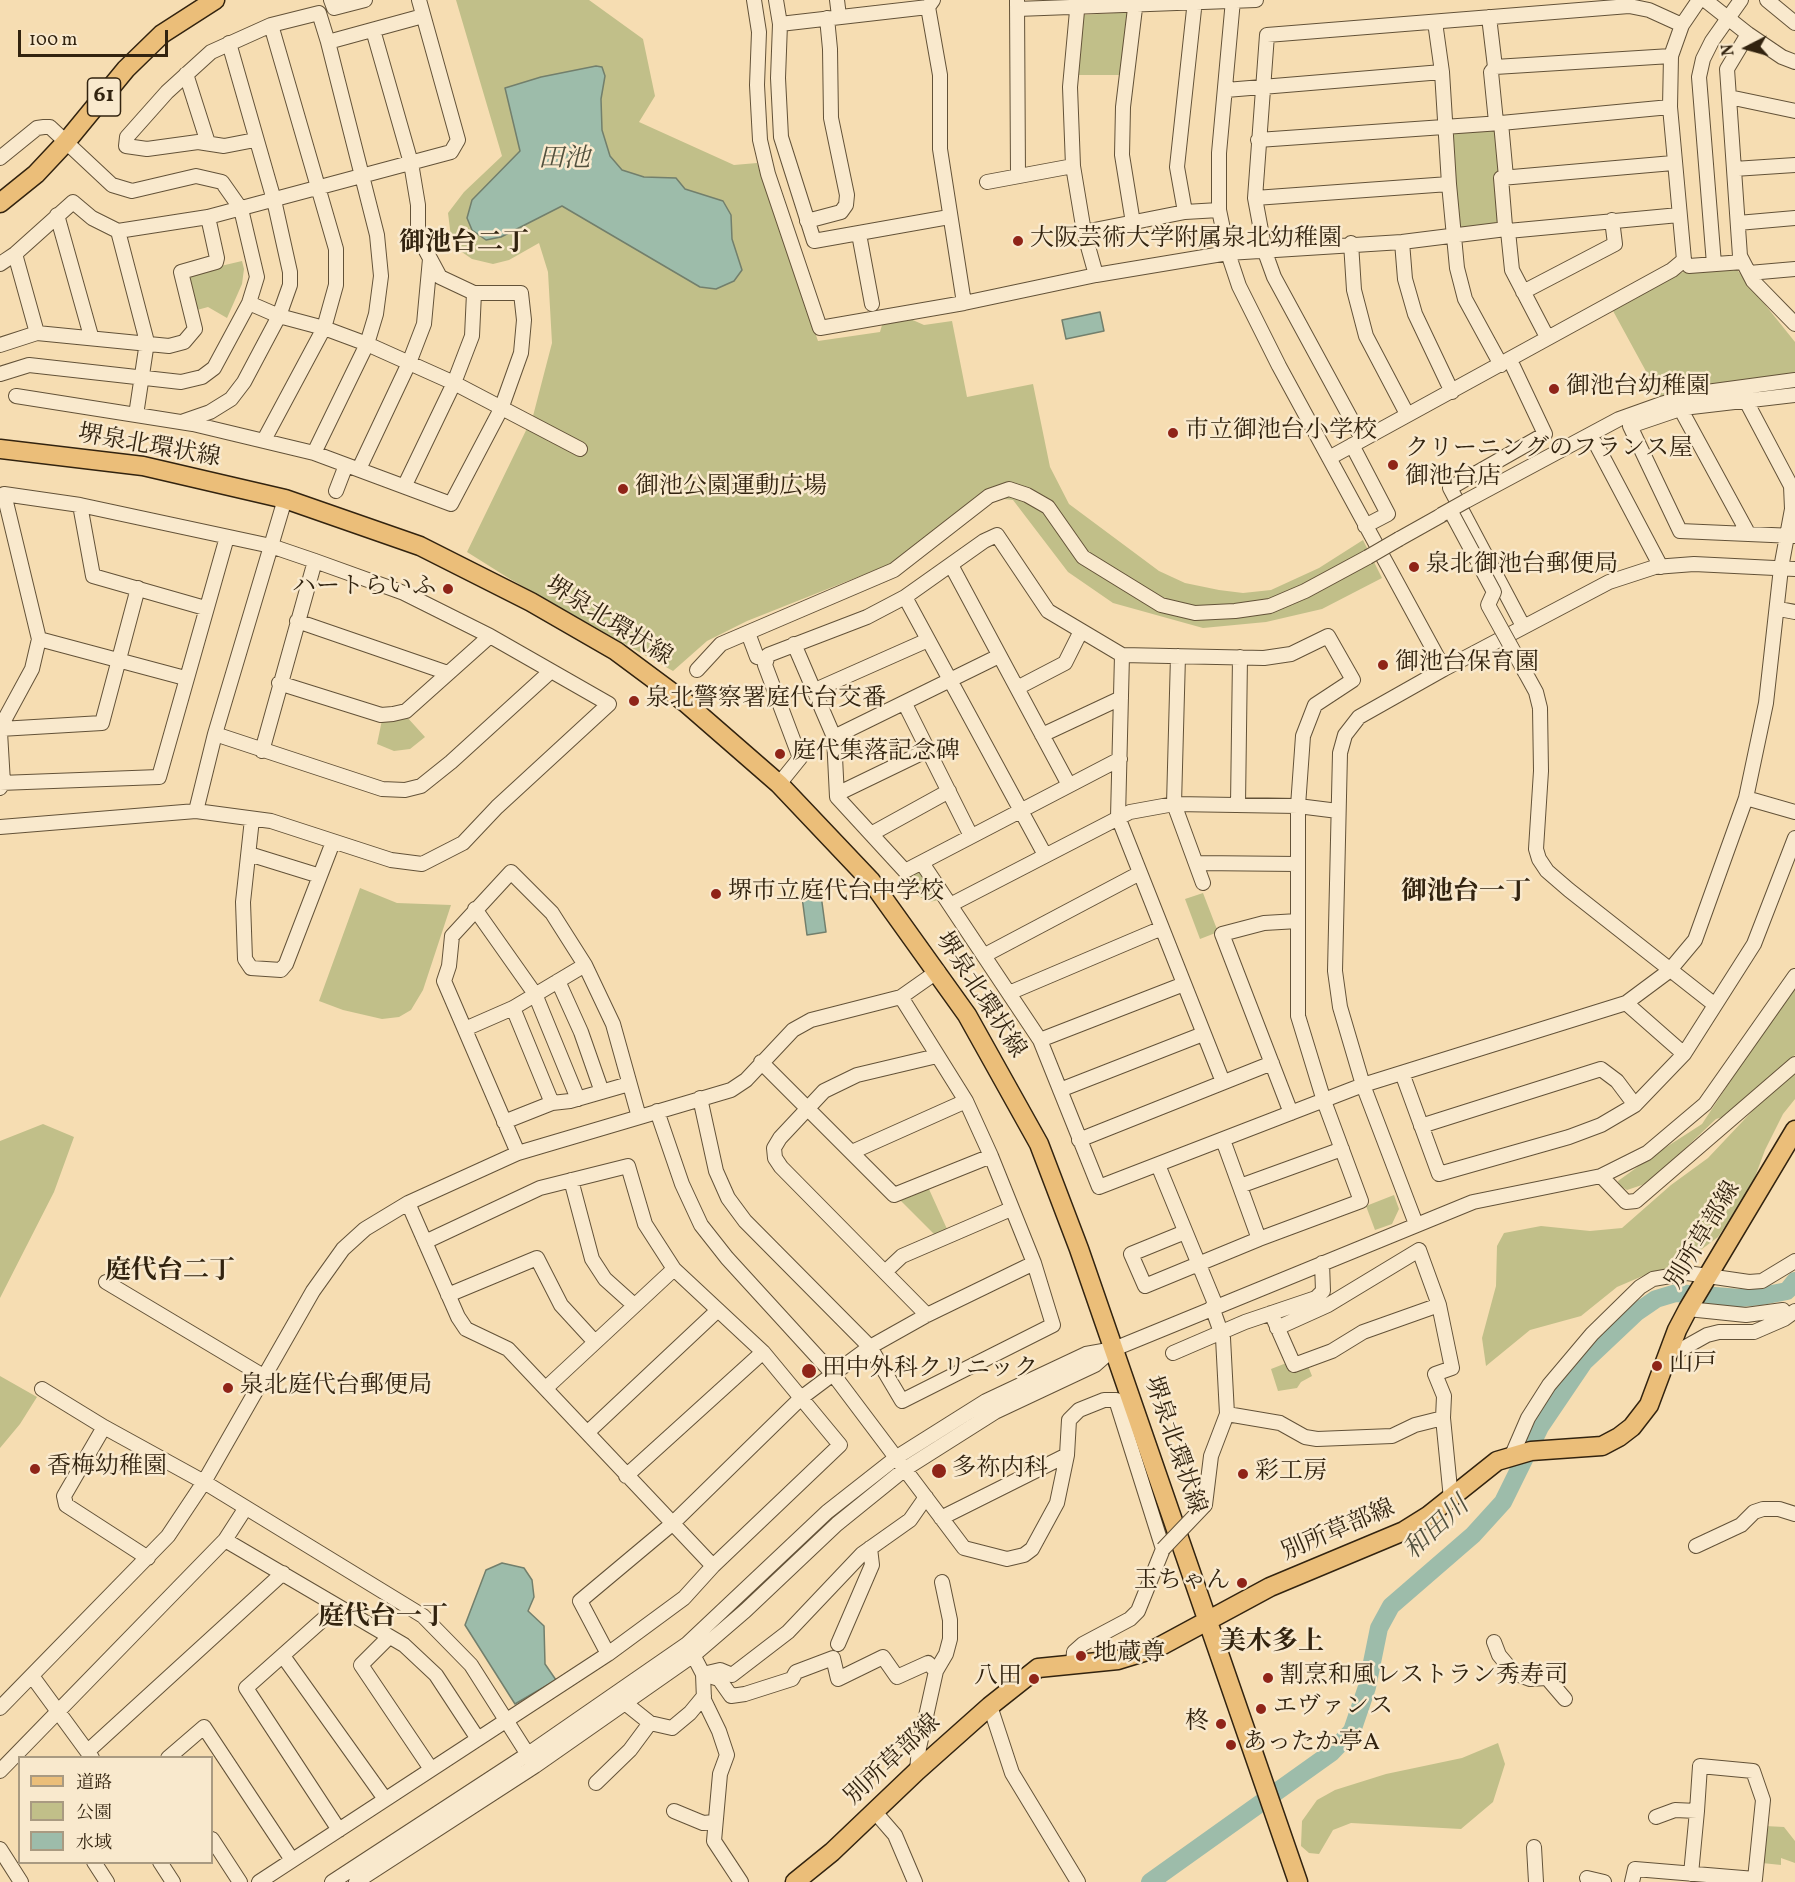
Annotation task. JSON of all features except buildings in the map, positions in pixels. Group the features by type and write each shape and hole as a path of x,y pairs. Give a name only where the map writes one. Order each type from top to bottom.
{"main road":[{"name":"61","path":"0,203 36,174 66,142 126,69 162,34 215,0"},
{"name":"堺泉北環状線","path":"0,449 143,466 285,499 420,546 531,602 616,651 686,703 778,784 871,880 938,970 994,1060 1039,1144 1061,1198 1114,1349 1298,1882"},
{"name":"別所草部線","path":"795,1882 832,1852 917,1771 990,1706 1038,1668 1137,1656 1209,1622 1270,1587 1404,1531 1451,1499 1497,1461 1515,1454 1602,1446 1632,1427 1650,1405 1670,1347 1690,1307 1795,1133"}],"street":[{"path":"332,0 334,8 365,0"},
{"path":"0,264 15,254 73,202 92,218 118,231 208,217 451,152 458,140 419,0"},
{"path":"754,0 759,32 757,85 760,140 768,174 820,328 964,303 1096,275 1228,253 1265,252 1351,243 1402,242 1455,234 1678,215"},
{"path":"776,0 780,24 778,78 781,137 814,241 949,217"},
{"path":"807,221 841,212 846,205 847,195 831,118 830,49 837,0"},
{"path":"1233,0 1219,153 1220,210 1228,253 1239,286 1365,526 1444,669"},
{"path":"1018,176 1017,5 1256,0"},
{"path":"1329,458 1672,270 1684,260 1673,163 1670,107 1671,56 1682,26 1699,0"},
{"path":"1705,0 1748,34 1782,57 1795,62"},
{"path":"1714,264 1699,77 1703,58 1727,18 1741,0"},
{"path":"1185,212 1177,167 1195,1"},
{"path":"1133,224 1122,155 1124,107 1136,2"},
{"path":"780,24 931,3 940,75 940,149 964,303"},
{"path":"1078,3 1070,87 1073,166 1084,232 1096,275"},
{"path":"1777,3 1795,23"},
{"path":"1365,526 1388,514 1357,442 1274,277 1265,252 1255,198 1267,34 1629,6 1649,10 1682,26"},
{"path":"255,140 224,146 198,142 147,149 126,146 127,137 186,74 211,51 271,25 319,13 377,235 381,276 376,314 367,344 314,453"},
{"path":"328,42 423,16"},
{"path":"1489,17 1495,67 1491,72 1506,177"},
{"path":"1435,22 1442,72 1457,268 1466,299 1505,362 1545,434 1450,488 1523,626"},
{"path":"264,441 324,328 336,285 336,249 271,25"},
{"path":"16,396 182,422 314,453 451,504 501,409 521,353 524,320 521,293 474,293 440,277 418,236 418,205 411,163 373,30"},
{"path":"1748,34 1727,69 1738,223 1746,267 1753,281 1795,324"},
{"path":"182,422 210,412 231,399 244,382 279,316 290,285 290,272 274,200 229,43"},
{"path":"1495,67 1671,56"},
{"path":"1226,90 1442,72"},
{"path":"186,74 208,143"},
{"path":"1729,97 1795,111"},
{"path":"1258,140 1498,123 1670,107"},
{"path":"0,158 37,128 50,127 112,185 132,191 196,176 222,182 241,209 257,277 249,303 214,368 202,377 181,382 29,365 0,374"},
{"path":"760,140 781,137"},
{"path":"1547,337 1512,270 1501,178 1673,163"},
{"path":"1734,169 1795,165"},
{"path":"987,182 1073,166"},
{"path":"1255,198 1449,184"},
{"path":"1084,232 1185,212 1220,210"},
{"path":"57,215 91,336"},
{"path":"0,345 37,333 176,345 193,335 195,325 181,272 216,262 208,217"},
{"path":"1738,223 1795,218"},
{"path":"1523,292 1615,244 1612,220"},
{"path":"118,231 147,342 136,415"},
{"path":"859,234 872,304"},
{"path":"1402,242 1405,279 1415,314 1452,392"},
{"path":"1351,243 1353,290 1366,336 1407,414"},
{"path":"15,254 37,333"},
{"path":"336,491 352,467 410,363 424,324 430,259"},
{"path":"1689,266 1714,264 1795,269"},
{"path":"405,485 454,383 472,336 474,293"},
{"path":"249,303 279,316 324,328 367,344 454,383 580,449"},
{"path":"697,670 721,644 894,570 989,496 1009,489 1027,495 1048,507 1083,557 1144,597 1161,605 1195,613 1235,611 1270,606 1305,591 1619,419 1699,393 1795,380"},
{"path":"1791,536 1680,531 1630,426 1680,408 1795,395"},
{"path":"922,863 952,904 1040,1040 1099,1187 1363,1085 1626,1003 1669,972 1695,940 1746,798 1766,703 1779,609 1788,569 1792,509 1791,486 1745,399"},
{"path":"1680,408 1749,534"},
{"path":"1596,444 1661,567"},
{"path":"0,827 196,811 271,821 391,860 422,864 463,843 497,807 609,704 490,636 404,593 315,561 271,546 80,505 4,494 39,639 32,669 0,730 1,785 159,777 205,608 228,537"},
{"path":"196,811 215,734 285,499"},
{"path":"80,505 93,576 205,608"},
{"path":"1447,512 1494,592 1488,605 1536,692 1540,708 1539,812 1536,849 1539,859 1547,871 1562,884 1669,972 1715,1005"},
{"path":"765,659 768,655 794,644 867,617 905,597 984,541 997,536 1048,611 1122,655 1264,658 1291,654 1328,636 1353,680 1315,705 1303,736 1298,806 1298,1016 1323,1101 1361,1201 1259,1239 1145,1286 1131,1254 1185,1232"},
{"path":"262,751 279,682 315,561"},
{"path":"1416,1224 1363,1085 1340,1007 1335,971 1340,753 1345,735 1359,717 1523,626 1609,582 1661,567 1694,564 1788,569"},
{"path":"951,565 1069,784"},
{"path":"0,730 102,723 138,588"},
{"path":"905,597 1045,855"},
{"path":"1779,609 1795,612"},
{"path":"297,621 448,673"},
{"path":"1017,688 1065,663 1081,631"},
{"path":"748,633 757,657 765,659"},
{"path":"279,682 381,715 393,714 406,711 490,636"},
{"path":"39,639 185,678"},
{"path":"813,691 928,640"},
{"path":"794,644 834,737 837,794 905,871 1019,809 1120,759"},
{"path":"1122,655 1118,817 1223,1082"},
{"path":"834,737 999,656"},
{"path":"1178,656 1174,804 1203,883"},
{"path":"1238,804 1240,657"},
{"path":"765,659 800,758 778,784"},
{"path":"215,734 382,789 405,790 421,786 451,762 551,671"},
{"path":"1042,735 1121,698"},
{"path":"905,704 971,836"},
{"path":"837,794 928,750"},
{"path":"871,834 949,791"},
{"path":"1746,798 1795,812"},
{"path":"952,904 1130,812 1174,804 1298,806 1338,811"},
{"path":"252,819 243,902 245,960 251,968 282,970 286,964 333,843"},
{"path":"1402,1073 1439,1174 1569,1137 1601,1125 1635,1105 1684,1054 1754,944 1795,838"},
{"path":"249,854 320,876"},
{"path":"1196,862 1298,864"},
{"path":"518,1153 444,981 449,966 452,936 511,872 552,913 585,965 613,1024 639,1118"},
{"path":"984,955 1140,873"},
{"path":"475,909 535,994 578,1099"},
{"path":"1292,1113 1222,934 1264,923 1298,921"},
{"path":"1009,993 1162,928"},
{"path":"465,1029 513,1008 585,965"},
{"path":"0,1708 168,1536 204,1482 314,1291 343,1249 364,1229 408,1203 518,1153 731,1090 746,1080 793,1030 811,1020 901,997 938,970"},
{"path":"332,1882 625,1703 691,1649 827,1512 901,1463 986,1401 1086,1354 1114,1349 1214,1306 1473,1202 1601,1176 1647,1153 1705,1104 1795,976"},
{"path":"558,981 581,1032 602,1092"},
{"path":"1040,1040 1184,984"},
{"path":"700,1098 716,1171 728,1198 745,1221 870,1347 903,1401 1053,1325 1034,1263 966,1101 901,997"},
{"path":"1626,1003 1684,1054"},
{"path":"513,1008 552,1103"},
{"path":"1059,1090 1203,1034"},
{"path":"927,1315 775,1158 774,1148 780,1138 824,1092 857,1075 937,1056"},
{"path":"761,1062 894,1195 991,1156"},
{"path":"1080,1140 1272,1063"},
{"path":"1601,1176 1626,1202 1636,1201 1795,1064"},
{"path":"1422,1126 1601,1069 1617,1081 1635,1105"},
{"path":"504,1122 552,1103 578,1099 629,1084"},
{"path":"852,1152 966,1101"},
{"path":"657,1111 682,1184 702,1225 727,1258 833,1374 967,1550 1007,1559 1024,1555 1036,1543 1057,1503 1067,1455 1069,1420 1079,1410 1104,1400 1116,1400 1164,1549"},
{"path":"1223,1140 1259,1239"},
{"path":"1240,1186 1342,1149"},
{"path":"1072,1663 1074,1652 1083,1644 1131,1619 1138,1611 1164,1549 1205,1505 1211,1456 1227,1414 1221,1333 1214,1306 1200,1264 1158,1165"},
{"path":"259,1882 608,1654 684,1598 713,1566 840,1445 763,1352 674,1269 645,1224 628,1166 540,1188 425,1242"},
{"path":"571,1180 592,1259 605,1279 634,1305"},
{"path":"408,1203 458,1317 466,1329 508,1349 713,1566"},
{"path":"885,1272 902,1256 1011,1209"},
{"path":"1277,1328 1328,1305 1419,1250 1439,1305 1452,1368 1435,1374 1444,1396 1443,1418 1451,1499"},
{"path":"448,1295 537,1258 561,1305 594,1341"},
{"path":"1515,1454 1528,1418 1549,1385 1592,1334 1640,1287 1653,1279 1686,1272 1749,1282 1762,1281 1774,1276 1795,1261"},
{"path":"608,1654 580,1601 672,1524 801,1398 870,1347 927,1315 1034,1263"},
{"path":"1173,1353 1320,1295 1323,1291 1324,1277 1322,1263"},
{"path":"546,1388 674,1269"},
{"path":"106,1282 265,1377"},
{"path":"1270,1313 1294,1365 1332,1351 1363,1332 1439,1305"},
{"path":"1690,1307 1746,1315 1789,1311"},
{"path":"588,1432 718,1310"},
{"path":"1670,1347 1682,1349 1707,1335 1719,1332 1754,1332 1784,1319 1789,1311"},
{"path":"626,1476 763,1352"},
{"path":"42,1389 104,1427 204,1482 423,1616 471,1665 531,1760"},
{"path":"1227,1414 1280,1423 1305,1437 1317,1439 1392,1436 1415,1425 1443,1418"},
{"path":"104,1427 64,1496 66,1505 148,1558"},
{"path":"941,1518 1067,1455"},
{"path":"704,1674 720,1670 732,1675 788,1632 870,1548 910,1520 926,1497"},
{"path":"23,1754 60,1711 225,1540 245,1509"},
{"path":"1696,1546 1741,1525 1754,1512 1763,1509 1779,1509 1795,1514"},
{"path":"225,1540 404,1645 436,1675 478,1739"},
{"path":"838,1644 872,1565 870,1548"},
{"path":"32,1676 90,1754 283,1573"},
{"path":"917,1771 919,1748 936,1671 946,1654 950,1639 950,1620 942,1582"},
{"path":"337,1607 246,1688 339,1830"},
{"path":"389,1636 361,1665 431,1769"},
{"path":"1494,1642 1499,1655 1514,1673 1530,1679 1547,1678 1565,1700"},
{"path":"691,1649 704,1674 704,1696 727,1755 720,1774 714,1841 741,1882"},
{"path":"356,1882 691,1649"},
{"path":"283,1656 385,1799"},
{"path":"704,1674 718,1679 731,1696 745,1694 792,1679 796,1672 832,1658 838,1679 883,1657 897,1677 928,1664 936,1671"},
{"path":"625,1703 650,1723 672,1728 690,1713 704,1696"},
{"path":"990,1706 1012,1773 1078,1882"},
{"path":"596,1783 630,1750 650,1723"},
{"path":"170,1756 204,1727 292,1860"},
{"path":"0,1771 18,1758"},
{"path":"1632,1882 1635,1869 1691,1874 1755,1879 1763,1800 1753,1771 1700,1766 1691,1874"},
{"path":"1656,1817 1676,1810 1697,1811"},
{"path":"674,1811 703,1823 715,1822"},
{"path":"875,1812 895,1835 915,1882"},
{"path":"213,1841 240,1882"},
{"path":"1534,1847 1536,1882"},
{"path":"0,1849 21,1882"},
{"path":"95,1864 106,1882"},
{"path":"161,1864 173,1882"},
{"path":"1587,1878 1604,1882"}],"green space":[{"path":"456,0 589,0 643,39 655,96 639,122 734,165 757,163 818,341 880,332 882,325 906,317 924,325 952,321 967,397 1033,384 1050,467 1069,504 1159,571 1185,583 1219,590 1243,593 1271,590 1319,568 1363,540 1382,578 1322,609 1266,622 1203,628 1113,603 1068,572 1013,500 977,496 893,563 747,621 707,641 673,671 510,579 467,552 533,416 552,343 548,272 539,243 509,260 493,264 472,259 459,250 451,237 448,213 464,192 502,156"},
{"path":"1132,12 1124,75 1077,75 1082,15"},
{"path":"1497,123 1505,226 1457,229 1450,127"},
{"path":"242,261 244,269 242,284 227,318 208,307 197,310 188,278 191,273"},
{"path":"1734,266 1795,342 1795,386 1693,400 1660,397 1612,309 1685,271"},
{"path":"406,716 425,737 410,749 394,751 377,744 382,720"},
{"path":"921,871 939,900 929,902 911,892 906,876"},
{"path":"360,888 397,903 451,905 423,990 411,1010 399,1017 382,1019 343,1010 319,1001"},
{"path":"1203,893 1218,932 1200,939 1185,899"},
{"path":"1795,983 1795,1055 1723,1117 1716,1119 1656,1176 1642,1185 1627,1190 1619,1185 1618,1181 1702,1124"},
{"path":"1795,1073 1795,1099 1783,1114 1765,1150 1752,1185 1718,1237 1678,1267 1645,1275 1617,1287 1581,1316 1530,1330 1486,1366 1482,1338 1496,1286 1497,1246 1504,1233 1541,1226 1590,1231 1622,1228 1671,1185 1708,1158 1775,1087"},
{"path":"43,1124 74,1137 54,1192 0,1298 0,1141"},
{"path":"928,1187 947,1229 934,1234 899,1199"},
{"path":"1394,1195 1399,1209 1392,1224 1375,1230 1366,1206"},
{"path":"1289,1362 1292,1372 1308,1366 1312,1376 1301,1382 1297,1388 1278,1391 1271,1369"},
{"path":"0,1376 37,1397 20,1424 0,1448"},
{"path":"1498,1743 1505,1764 1493,1802 1461,1829 1351,1823 1333,1830 1319,1854 1309,1853 1301,1846 1302,1821 1317,1800 1335,1790 1386,1774 1462,1758"},
{"path":"1765,1826 1784,1827 1795,1841 1795,1863 1781,1858 1781,1865 1762,1863"}],"water":[{"name":"田池","path":"596,66 602,67 605,76 601,99 602,130 610,156 622,170 644,177 676,178 685,189 723,201 731,215 732,239 742,270 734,281 716,289 700,287 562,206 501,237 486,240 472,230 467,218 472,200 520,151 505,88 541,77"},
{"path":"1100,312 1104,331 1066,339 1062,320"},
{"path":"821,895 826,932 807,935 802,897"},
{"path":"502,1563 524,1568 532,1580 534,1597 528,1611 544,1626 545,1664 556,1680 515,1704 465,1625 486,1570"}],"waterway":[{"name":"和田川","path":"1150,1882 1331,1753 1352,1731 1367,1687 1379,1628 1391,1606 1473,1535 1503,1502 1540,1427 1584,1362 1637,1312 1656,1299 1676,1293 1740,1298 1762,1296 1787,1291 1795,1281"}],"place":[{"name":"大阪芸術大学附属泉北幼稚園","path":"1018,241"},
{"name":"御池台幼稚園","path":"1554,389"},
{"name":"市立御池台小学校","path":"1173,433"},
{"name":"クリーニングのフランス屋 御池台店","path":"1393,465"},
{"name":"御池公園運動広場","path":"623,489"},
{"name":"泉北御池台郵便局","path":"1414,567"},
{"name":"ハートらいふ","path":"448,589"},
{"name":"御池台保育園","path":"1383,665"},
{"name":"泉北警察署庭代台交番","path":"634,701"},
{"name":"庭代集落記念碑","path":"780,754"},
{"name":"堺市立庭代台中学校","path":"716,894"},
{"name":"山戸","path":"1657,1366"},
{"name":"田中外科クリニック","path":"809,1371"},
{"name":"泉北庭代台郵便局","path":"228,1388"},
{"name":"香梅幼稚園","path":"35,1469"},
{"name":"多祢内科","path":"939,1471"},
{"name":"彩工房","path":"1243,1474"},
{"name":"玉ちゃん","path":"1242,1583"},
{"name":"地蔵尊","path":"1081,1656"},
{"name":"割烹和風レストラン秀寿司","path":"1268,1678"},
{"name":"八田","path":"1034,1679"},
{"name":"エヴァンス","path":"1261,1709"},
{"name":"柊","path":"1221,1724"},
{"name":"あったか亭A","path":"1231,1745"}],"district":[{"name":"御池台二丁","path":"464,245"},
{"name":"御池台一丁","path":"1466,894"},
{"name":"庭代台二丁","path":"170,1273"},
{"name":"庭代台一丁","path":"383,1619"},
{"name":"美木多上","path":"1272,1644"}]}
